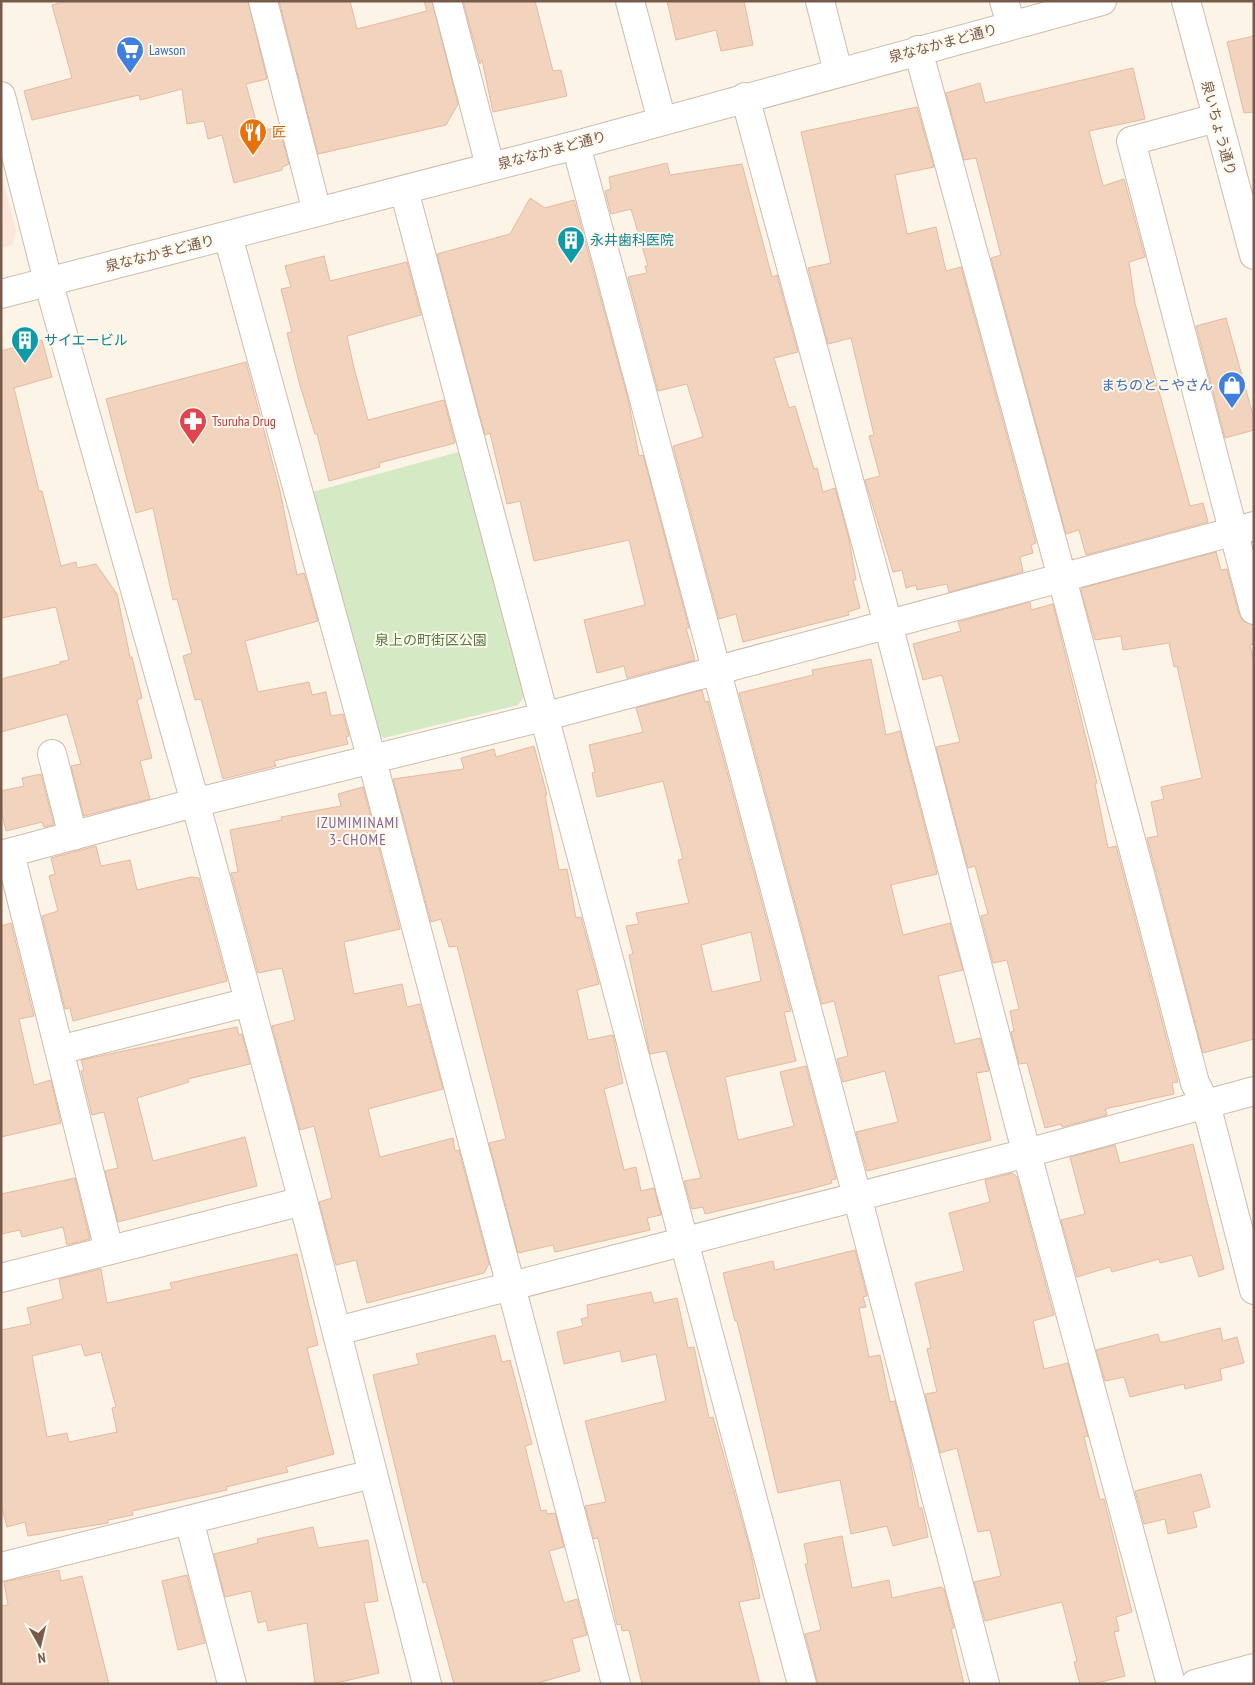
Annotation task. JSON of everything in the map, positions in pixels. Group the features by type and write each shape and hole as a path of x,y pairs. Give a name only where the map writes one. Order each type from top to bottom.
{"street":[{"path":"263,1 317,212"},
{"path":"447,1 490,166"},
{"path":"630,1 662,121"},
{"path":"820,1 838,72"},
{"name":"泉ななかまど通り","path":"1,294 576,145 918,50 1008,13 1102,1"},
{"name":"泉いちょう通り","path":"1186,1 1254,255"},
{"path":"918,50 1062,578 1195,1083 1206,1104 1254,1290"},
{"path":"1,96 48,281 303,1201 427,1684"},
{"path":"745,98 888,624 1027,1153 1171,1684"},
{"path":"1216,118 1130,141 1244,528 1254,610"},
{"path":"576,145 857,1196 985,1684"},
{"path":"404,190 802,1684"},
{"path":"228,236 372,760 616,1684"},
{"path":"109,1250 59,1050 6,854 194,803 543,717 1244,528"},
{"path":"52,754 73,836"},
{"path":"59,1050 249,1002"},
{"path":"337,1331 684,1243 1254,1091"},
{"path":"1,1278 303,1201"},
{"path":"1,1567 372,1474"},
{"path":"189,1520 232,1684"},
{"path":"1195,1684 1254,1668"}],"shaded area":[{"path":"1,174 16,230 12,245 1,248"}],"green space":[{"name":"泉上の町街区公園","path":"462,451 526,694 518,705 384,738 374,731 312,492"}],"building":[{"path":"67,1 248,1 267,79 246,84 259,132 279,126 289,164 282,167 282,170 234,183 222,135 208,139 204,121 187,124 182,89 140,100 139,95 32,120 24,91 72,78 52,5"},
{"path":"279,1 350,1 357,29 427,11 424,1 432,1 458,104 446,125 318,154"},
{"path":"463,1 535,1 553,71 561,70 567,96 493,112 482,60 480,64"},
{"path":"667,1 744,1 753,45 721,51 716,30 676,40"},
{"path":"1254,36 1254,112 1244,113 1227,42"},
{"path":"1133,68 1145,119 1089,131 1103,186 1124,179 1145,257 1129,262 1135,303 1190,506 1203,503 1208,522 1086,555 1079,530 1066,534 991,258 1001,255 976,158 964,160 946,93 980,83 985,103"},
{"path":"917,107 934,167 895,175 907,234 936,227 946,271 961,267 1036,543 1031,545 1033,553 1020,557 1023,572 949,592 947,584 917,590 916,585 906,588 902,570 893,572 865,480 880,476 869,436 874,435 851,338 828,344 808,268 831,263 801,132"},
{"path":"667,163 670,175 742,164 772,277 777,275 798,352 774,358 789,408 795,406 814,469 817,468 823,492 835,488 849,539 856,580 853,580 860,608 848,612 849,615 743,642 736,614 719,619 673,446 703,437 687,384 658,391 628,277 647,273 645,266 648,266 631,209 611,214 605,191 611,189 609,177"},
{"path":"530,198 545,208 574,200 628,399 639,456 643,455 689,628 686,628 695,660 627,678 624,666 597,673 584,620 645,605 629,540 534,561 520,501 507,504 490,433 485,435 437,254 510,234"},
{"path":"324,256 330,281 407,262 421,315 347,336 354,368 368,420 444,400 455,443 379,463 380,467 329,481 317,434 315,434 299,382 287,333 292,332 281,289 291,287 285,266"},
{"path":"1226,318 1254,419 1254,430 1225,438 1196,326"},
{"path":"42,340 52,377 14,388 39,491 42,491 61,566 76,562 77,568 96,564 117,594 130,657 132,657 142,698 137,700 152,758 140,761 150,799 84,816 71,766 81,764 67,714 1,732 1,679 69,660 56,607 1,618 1,351"},
{"path":"246,362 280,491 297,575 304,573 318,621 245,641 258,692 309,682 312,695 326,692 331,716 343,714 349,736 346,737 348,744 274,761 276,766 223,779 201,699 195,700 183,656 192,653 177,599 173,600 153,508 136,513 106,399"},
{"path":"1216,552 1221,570 1227,569 1239,614 1243,621 1254,625 1254,644 1250,645 1254,662 1254,1039 1203,1053 1147,838 1158,836 1151,802 1164,799 1161,787 1202,778 1177,666 1174,667 1169,643 1123,650 1121,636 1095,640 1081,591 1082,588"},
{"path":"1030,602 1031,610 1053,604 1097,783 1095,784 1108,848 1116,846 1178,1082 1172,1083 1174,1094 1105,1109 1107,1115 1062,1127 1061,1124 1045,1128 1027,1063 1019,1064 1011,1032 1014,1031 1010,1011 1019,1009 1007,960 993,963 981,916 988,914 975,866 968,868 936,747 960,742 942,675 923,680 913,644 961,631 958,622"},
{"path":"871,659 886,735 900,731 937,874 891,885 903,935 950,923 963,970 938,976 955,1044 980,1038 989,1071 976,1073 991,1140 867,1171 856,1132 898,1122 885,1071 843,1082 837,1059 848,1056 834,1001 822,1004 739,693 813,675 812,670"},
{"path":"702,690 705,702 708,701 791,1011 784,1012 796,1061 725,1077 738,1140 794,1126 780,1072 806,1066 836,1179 831,1180 832,1183 705,1214 703,1207 692,1209 684,1181 701,1178 666,1051 650,1054 629,955 633,954 626,926 639,924 636,913 689,903 678,860 683,859 663,781 597,797 592,773 595,772 589,745 643,732 636,708","holes":["751,932 761,981 712,992 701,945"]},
{"path":"534,746 547,795 545,795 559,870 567,869 576,918 581,917 599,984 577,990 588,1040 613,1035 623,1083 604,1089 624,1170 636,1167 641,1191 654,1188 661,1215 647,1218 650,1230 555,1252 553,1245 518,1253 489,1143 506,1139 457,946 449,947 441,919 431,922 393,779 464,769 461,758 494,749 496,757"},
{"path":"41,774 54,825 44,827 42,822 6,831 1,810 1,791 24,786 22,778"},
{"path":"363,787 400,929 344,942 354,994 402,984 407,1007 420,1004 443,1089 368,1109 380,1157 453,1138 455,1151 459,1150 489,1264 484,1273 367,1303 356,1260 336,1265 319,1202 332,1198 314,1126 300,1130 272,1026 295,1020 282,968 258,973 231,873 238,872 230,830 282,820 281,817 341,806 338,794"},
{"path":"96,846 101,866 130,860 137,890 191,877 199,878 227,981 73,1021 70,1008 65,1009 42,916 58,911 49,876 55,874 51,858"},
{"path":"11,923 34,1016 19,1019 34,1085 51,1080 61,1123 1,1137 1,926"},
{"path":"237,1027 239,1035 242,1034 250,1064 188,1079 189,1082 137,1098 153,1161 245,1137 257,1186 118,1222 105,1171 118,1168 104,1112 92,1115 81,1071 84,1070 81,1060"},
{"path":"1193,1144 1224,1269 1199,1277 1192,1255 1160,1263 1159,1259 1112,1272 1110,1267 1077,1277 1061,1220 1085,1214 1070,1157 1115,1145 1120,1163"},
{"path":"1012,1173 1017,1177 1054,1315 1033,1321 1044,1369 1068,1363 1088,1436 1084,1437 1100,1500 1104,1499 1132,1612 1116,1617 1119,1631 1114,1632 1125,1676 1093,1684 1080,1684 1074,1662 1077,1661 1062,1602 985,1621 974,1582 1001,1576 990,1530 978,1532 957,1448 940,1453 925,1394 937,1392 927,1349 931,1348 915,1283 964,1271 949,1213 990,1202 985,1180"},
{"path":"75,1178 90,1239 67,1245 63,1227 22,1237 20,1230 1,1234 1,1194"},
{"path":"855,1250 867,1296 863,1297 866,1307 859,1308 869,1357 880,1355 890,1402 895,1401 910,1460 919,1508 922,1508 928,1537 893,1546 887,1526 851,1534 840,1480 778,1493 737,1321 735,1321 723,1273 773,1261 775,1270"},
{"path":"297,1254 318,1345 307,1348 334,1454 286,1467 288,1472 226,1487 227,1490 132,1511 133,1515 108,1520 108,1523 28,1536 25,1522 7,1527 1,1504 1,1330 31,1324 27,1308 63,1299 59,1279 101,1269 107,1303 172,1289 170,1283","holes":["81,1344 85,1356 101,1352 116,1407 112,1408 117,1432 69,1442 67,1433 47,1437 32,1356"]},
{"path":"651,1292 654,1303 677,1298 688,1348 694,1347 709,1418 713,1417 750,1549 760,1598 739,1602 760,1684 642,1684 629,1630 622,1631 621,1624 617,1625 598,1538 594,1539 585,1506 606,1502 585,1421 666,1401 656,1354 622,1362 620,1351 564,1364 557,1332 583,1326 581,1319 588,1317 587,1305"},
{"path":"1220,1328 1223,1341 1237,1337 1244,1363 1220,1369 1222,1380 1185,1389 1184,1384 1130,1397 1124,1377 1105,1381 1096,1350 1158,1334 1160,1342 1165,1342"},
{"path":"495,1335 502,1362 510,1360 532,1444 525,1446 541,1511 546,1510 547,1514 555,1513 564,1547 549,1551 564,1603 577,1599 587,1635 572,1639 580,1671 534,1684 454,1684 426,1582 423,1583 373,1375 419,1364 416,1354"},
{"path":"1201,1474 1210,1507 1193,1512 1197,1527 1168,1534 1165,1519 1144,1524 1135,1491"},
{"path":"313,1527 318,1548 368,1540 378,1601 364,1603 379,1673 332,1684 315,1684 307,1623 268,1631 266,1621 258,1623 251,1591 225,1597 214,1554 258,1543 257,1539"},
{"path":"842,1536 852,1588 889,1580 892,1598 941,1587 944,1589 954,1628 951,1629 964,1684 818,1684 805,1634 821,1630 805,1564 808,1564 804,1544"},
{"path":"59,1570 61,1581 82,1576 109,1684 1,1684 1,1606 8,1605 4,1582"},
{"path":"187,1575 205,1643 178,1650 162,1581"}],"place":[{"name":"Lawson","path":"130,74"},
{"name":"匠","path":"253,156"},
{"name":"永井歯科医院","path":"571,264"},
{"name":"サイエービル","path":"25,364"},
{"name":"まちのとこやさん","path":"1232,409"},
{"name":"Tsuruha Drug","path":"193,445"}],"district":[{"name":"IZUMIMINAMI 3-CHOME","path":"358,832"}]}
